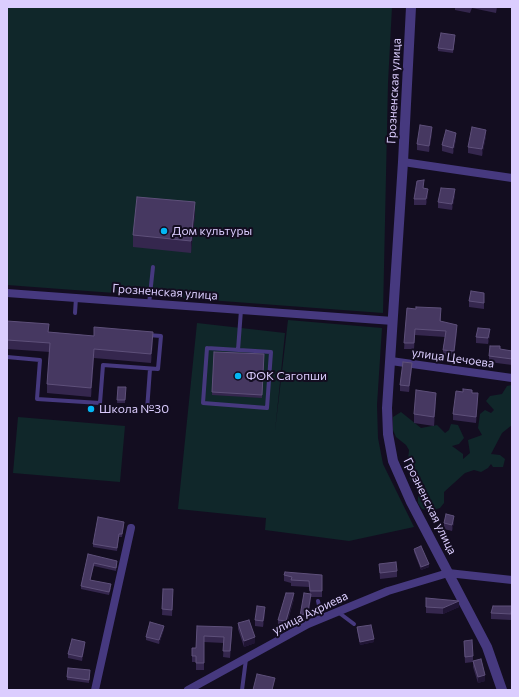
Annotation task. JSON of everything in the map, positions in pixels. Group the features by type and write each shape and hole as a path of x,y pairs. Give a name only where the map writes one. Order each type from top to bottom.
{"street":[{"name":"Грозненская улица","path":"411,7 403,162 387,408 388,434 393,461 411,502 487,647 502,690"},
{"path":"403,162 512,178"},
{"name":"Грозненская улица","path":"7,293 393,321"},
{"name":"улица Цечоева","path":"391,361 512,378"},
{"path":"95,690 132,528"},
{"path":"448,573 512,580"},
{"name":"улица Ахриева","path":"188,690 322,618 388,591 448,573"}],"lane":[{"path":"149,304 153,267"},
{"path":"75,313 76,298"},
{"path":"238,350 241,310"},
{"path":"7,357 40,360 37,398 100,403 103,365 158,369 161,336 145,334"},
{"path":"207,348 238,350 271,352 267,408 203,403 207,348"},
{"path":"147,410 150,369"},
{"path":"318,601 322,618"},
{"path":"338,612 354,624"},
{"path":"242,690 246,658"}],"green space":[{"path":"7,7 392,7 388,83 383,313 7,285"},
{"path":"288,320 382,328 377,405 378,438 383,464 414,527 349,541 265,530 266,518 178,509 197,323 285,333 275,431"},
{"path":"512,385 512,425 502,433 491,454 500,455 505,459 503,467 493,467 491,464 488,468 481,472 474,470 465,473 444,492 444,503 440,508 430,511 422,509 418,503 418,497 425,486 422,483 415,485 410,480 407,470 409,450 406,445 396,437 393,430 393,417 401,412 421,428 437,425 445,433 449,430 451,424 458,425 464,438 459,444 452,446 463,454 463,459 470,453 468,440 482,435 478,428 480,414 485,410 491,413 494,410 486,401 490,396 502,394 507,386"},
{"path":"18,417 125,426 120,482 13,473"}],"building":[{"path":"441,33 455,35 453,50 438,48"},
{"path":"420,125 432,127 429,146 417,144"},
{"path":"472,127 486,130 482,149 468,147"},
{"path":"446,130 456,133 453,148 442,145"},
{"path":"424,180 423,188 428,189 426,199 414,199 417,181"},
{"path":"441,188 455,189 452,204 438,202"},
{"name":"Дом культуры","path":"137,197 195,202 191,241 133,235"},
{"path":"471,291 484,293 484,303 469,301"},
{"path":"416,307 441,308 440,321 457,325 454,351 443,350 446,331 415,329 414,343 404,343 407,308 416,309"},
{"path":"7,321 49,324 48,332 94,336 94,327 153,332 151,354 94,349 91,388 47,384 50,343 7,340"},
{"path":"478,328 490,329 488,338 476,337"},
{"path":"490,346 500,346 500,349 512,351 512,359 489,356"},
{"name":"ФОК Сагопши","path":"214,352 264,354 262,395 212,392"},
{"path":"403,362 412,363 409,386 400,385"},
{"path":"118,387 126,387 125,400 117,400"},
{"path":"463,389 472,390 472,393 478,393 476,417 453,414 456,391 463,392"},
{"path":"416,390 436,393 434,417 414,414"},
{"path":"446,514 454,516 452,525 444,523"},
{"path":"98,517 124,522 122,534 119,534 117,548 93,544"},
{"path":"421,546 429,564 421,567 414,549"},
{"path":"88,554 117,561 116,568 94,563 90,580 111,584 109,592 81,586"},
{"path":"396,562 397,571 380,573 379,564"},
{"path":"285,572 322,575 322,591 310,591 309,581 291,580 292,577 284,575"},
{"path":"163,589 173,589 172,610 162,609"},
{"path":"286,593 294,593 286,621 278,620"},
{"path":"304,593 311,594 308,612 300,616"},
{"path":"426,598 459,601 443,608 426,607"},
{"path":"257,606 265,607 263,621 255,620"},
{"path":"493,606 512,606 511,614 491,613"},
{"path":"249,620 255,637 244,641 238,623"},
{"path":"150,622 164,626 159,640 146,637"},
{"path":"371,625 374,639 360,642 357,627"},
{"path":"197,626 232,627 230,651 223,651 224,637 204,636 204,663 196,663 196,656 192,656 192,648 196,648"},
{"path":"72,639 85,642 82,657 68,654"},
{"path":"472,640 473,656 465,657 464,641"},
{"path":"481,659 485,675 478,677 473,661"},
{"path":"68,668 90,670 89,680 67,677"},
{"path":"257,674 275,678 272,690 253,690"}],"place":[{"name":"Дом культуры","path":"164,231"},
{"name":"ФОК Сагопши","path":"238,376"},
{"name":"Школа №30","path":"91,409"}]}
